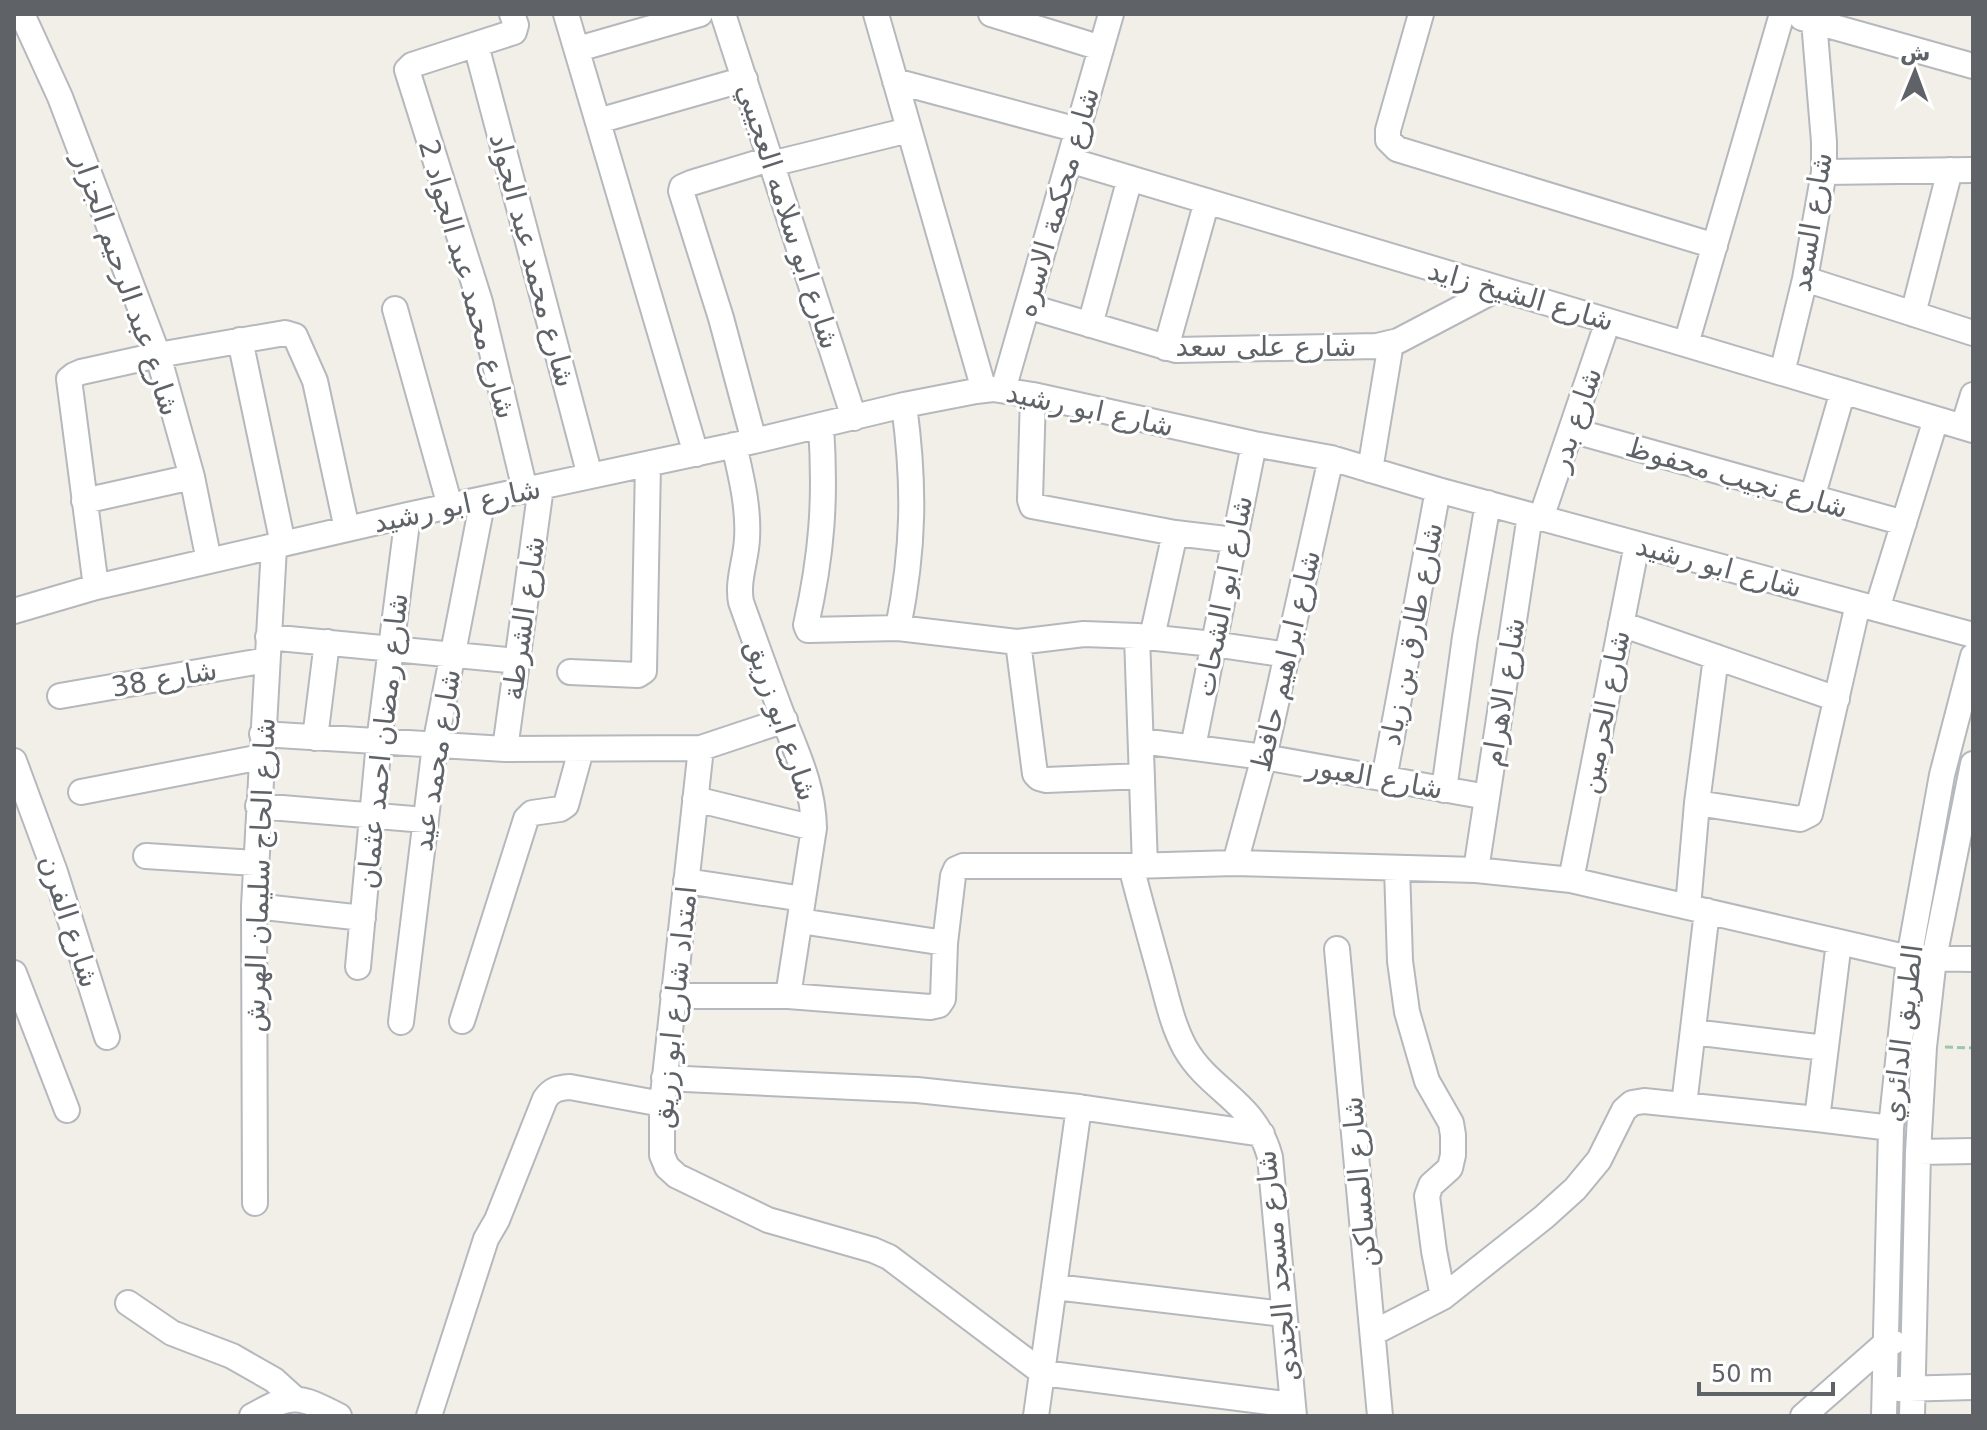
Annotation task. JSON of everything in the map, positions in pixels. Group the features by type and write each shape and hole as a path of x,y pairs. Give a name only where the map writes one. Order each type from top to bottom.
{"street":[{"name":"شارع عبد الرحيم الجزار","path":"22,14 60,97 158,355 192,477 209,561"},
{"path":"476,45 514,32 516,25 512,14"},
{"path":"566,14 696,454"},
{"path":"578,49 700,14"},
{"name":"شارع ابو سلامه العجيبي","path":"723,14 854,418"},
{"path":"876,14 909,130 994,390"},
{"path":"991,14 1101,48"},
{"name":"شارع محكمة الاسره","path":"994,390 1027,306 1111,14"},
{"path":"1421,14 1388,130 1388,140 1397,149 1715,246"},
{"path":"1686,344 1782,14"},
{"path":"1788,14 1973,66"},
{"name":"شارع السعد","path":"1782,373 1805,279 1824,172 1814,21"},
{"name":"شارع محمد عبد الجواد 2","path":"476,45 412,65 407,70 480,302 533,488"},
{"name":"شارع محمد عبد الجواد","path":"476,45 590,476"},
{"path":"598,121 745,79"},
{"path":"895,81 1078,130"},
{"path":"770,162 909,130"},
{"name":"شارع الشيخ زايد","path":"1069,160 1968,428"},
{"name":"شارع ابو زريق","path":"770,162 691,183 682,187 681,191 721,318 744,443 746,550 739,595 808,782 813,806 814,828 788,996"},
{"path":"1824,172 1962,170 1913,314"},
{"path":"1090,325 1130,178"},
{"path":"1166,348 1207,201"},
{"path":"1805,279 1973,333"},
{"name":"شارع على سعد","path":"1027,306 1166,348 1377,346 1391,343 1497,289"},
{"path":"395,309 450,506"},
{"name":"شارع بدر","path":"1536,516 1571,430 1608,321"},
{"path":"96,587 69,379 81,372 240,340 292,334 298,340 315,381 347,529"},
{"name":"شارع الحاج سليمان الهرش","path":"240,340 278,546 268,648 255,863 255,1203"},
{"path":"1370,470 1391,343"},
{"name":"شارع ابو رشيد","path":"14,611 96,587 408,515 696,454 904,405 994,390 1033,395 1331,458 1438,490 1973,635"},
{"path":"1812,498 1843,391"},
{"path":"1033,395 1030,500 1034,507 1175,533 1234,540"},
{"path":"1968,428 1973,395"},
{"path":"898,628 907,584 911,539 912,480 904,405"},
{"path":"1697,803 1800,819 1807,817 1812,810 1837,699 1868,606 1904,523 1936,419"},
{"path":"821,426 823,520 806,625 811,631 898,628 1018,642 1084,634 1144,637 1288,655"},
{"name":"شارع نجيب محفوظ","path":"1571,430 1904,523"},
{"name":"شارع ابو الشحات","path":"1193,747 1254,444"},
{"name":"شارع ابراهيم حافظ","path":"1235,863 1264,757 1331,458"},
{"path":"570,672 638,675 644,671 648,464"},
{"path":"84,501 192,477"},
{"name":"شارع الشرطة","path":"505,749 518,661 533,488"},
{"name":"شارع طارق بن زياد","path":"1384,779 1438,490"},
{"name":"شارع محمد عيد","path":"401,1022 435,745 483,499"},
{"path":"1444,790 1465,637 1488,503"},
{"name":"شارع رمضان احمد عثمان","path":"358,967 379,742 408,515"},
{"name":"شارع الاهرام","path":"1476,870 1536,516"},
{"name":"شارع مسجد الجندى","path":"1175,533 1144,637 1138,866 1171,1015 1181,1039 1196,1065 1245,1110 1262,1134 1270,1157 1293,1411"},
{"name":"شارع الحرمين","path":"1571,880 1637,544"},
{"path":"1621,624 1837,699"},
{"path":"315,738 327,642"},
{"name":"شارع 38","path":"60,696 268,648 327,642 518,661"},
{"path":"1018,642 1035,774 1046,780 1142,776"},
{"name":"الطريق الدائري","path":"1884,1416 1891,1128 1909,958 1942,775 1973,656"},
{"path":"1684,1105 1693,1032 1697,803 1716,657"},
{"path":"81,792 262,746 315,738 505,749 701,748 785,720"},
{"name":"شارع العبور","path":"1141,741 1264,757 1487,797"},
{"name":"امتداد شارع ابو زريق","path":"701,748 664,1078 662,1155 667,1167 677,1176 768,1220 889,1257 1043,1373"},
{"path":"462,1021 526,819 532,813 560,809 566,805 581,750"},
{"name":"شارع الفرن","path":"14,761 55,872 107,1037"},
{"name":"الطريق الدائري","path":"1912,1416 1918,1152 1924,1047 1934,958 1973,764"},
{"path":"695,799 814,828"},
{"path":"258,806 425,820"},
{"path":"146,856 255,863"},
{"path":"673,996 788,996 930,1007 939,1005 943,999 945,943 953,876 956,869 963,866 1235,863 1476,870 1571,880 1909,958 1973,959"},
{"path":"1397,868 1400,961 1407,1012 1427,1081 1451,1123 1453,1135 1450,1168 1431,1185 1427,1196 1443,1297"},
{"path":"686,881 945,943"},
{"path":"254,906 363,918"},
{"path":"1817,1119 1839,942"},
{"name":"شارع المساكن","path":"1337,949 1380,1416"},
{"path":"14,973 67,1110"},
{"path":"1693,1032 1825,1048"},
{"path":"664,1078 917,1090 1079,1107 1262,1134"},
{"path":"429,1416 486,1239 497,1220 550,1092 556,1088 570,1087 662,1104"},
{"path":"1373,1333 1443,1297 1544,1217 1575,1189 1599,1160 1624,1110 1632,1103 1644,1101 1891,1128"},
{"path":"1036,1416 1079,1107"},
{"path":"1918,1152 1973,1151"},
{"path":"1055,1287 1284,1314"},
{"path":"128,1303 172,1333 232,1356 274,1380 295,1399"},
{"path":"1803,1416 1886,1343 1914,1340"},
{"path":"1043,1373 1293,1411"},
{"path":"1884,1389 1973,1387"},
{"path":"252,1416 284,1400 295,1399 309,1401 339,1416"}],"path":[{"path":"1924,1047 1973,1048"}]}
